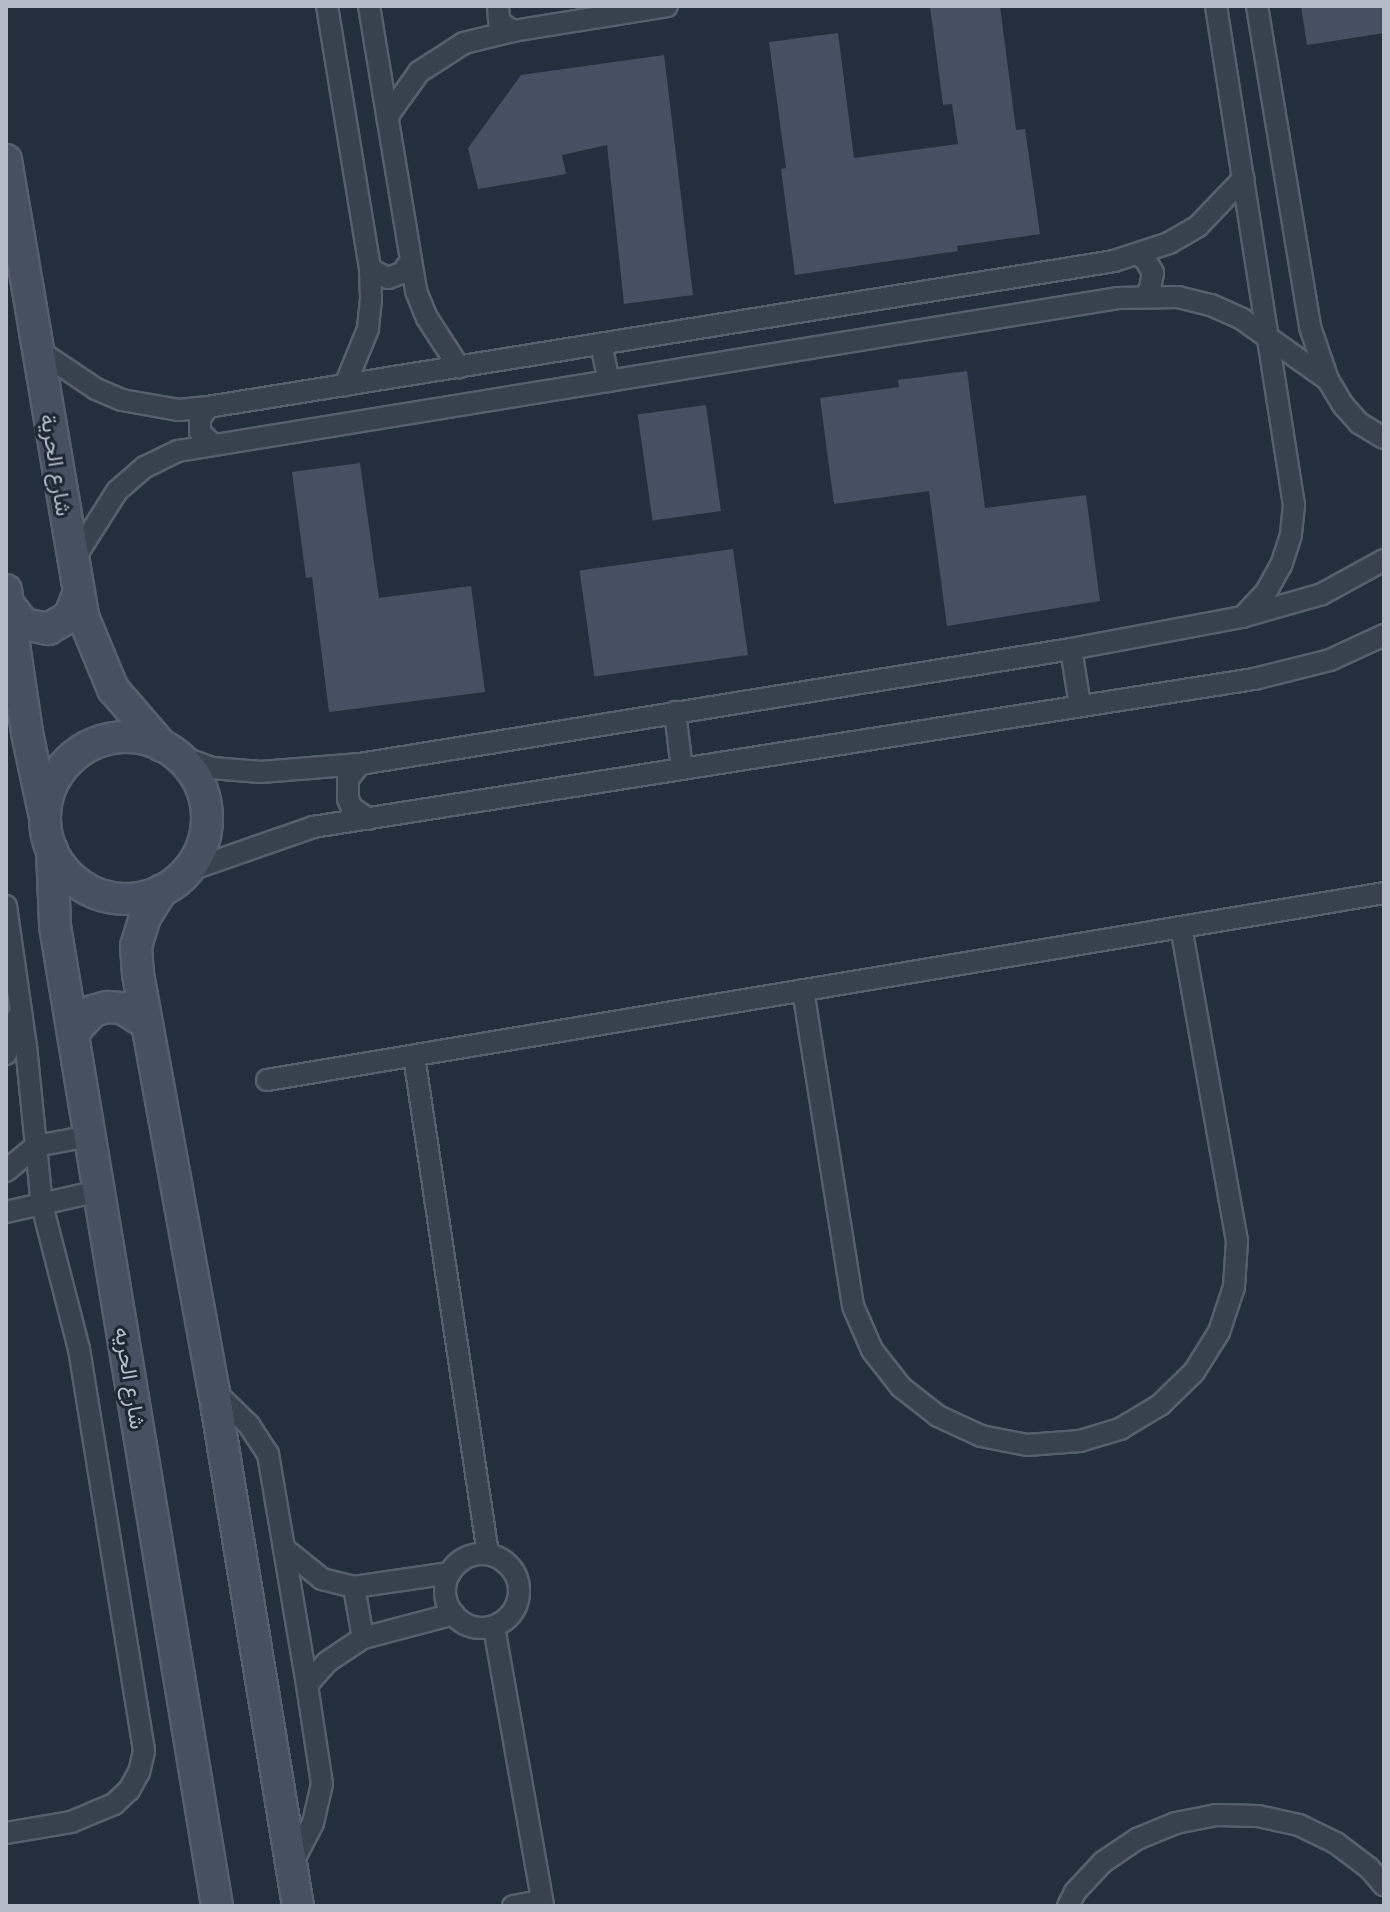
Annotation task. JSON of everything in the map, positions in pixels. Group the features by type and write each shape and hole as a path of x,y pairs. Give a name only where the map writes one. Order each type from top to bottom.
{"street":[{"path":"327,6 370,269 368,329 345,385"},
{"path":"369,6 410,262 427,318 459,367"},
{"path":"498,6 499,22 513,31"},
{"path":"387,117 419,72 464,43 513,31 667,6"},
{"path":"1216,6 1294,505 1291,535 1281,565 1266,592 1242,617"},
{"path":"1257,6 1304,298 1328,380"},
{"name":"شارع الحرية","path":"6,160 84,619 113,689 169,750"},
{"path":"38,350 96,389 122,400 179,410 208,407 1138,255 1169,243 1198,226 1244,178"},
{"path":"1138,255 1145,259 1153,273 1150,289 1145,296"},
{"path":"370,269 388,278 402,273 410,262"},
{"path":"72,562 117,491 145,467 178,451 1145,296 1178,297 1211,305 1242,319 1328,380 1359,423 1384,438"},
{"path":"601,344 609,381"},
{"path":"208,407 200,418 200,432 213,445"},
{"path":"45,818 47,802 60,772 84,749 114,738 139,739 212,768 261,772 360,764 1071,649 1242,617 1322,594 1384,560"},
{"path":"7,598 24,624 48,629 69,617 78,595"},
{"path":"7,598 27,733 52,850 70,876 98,894 130,899 162,890"},
{"path":"298,1906 214,1391 146,1023 136,946 145,917 162,890 187,871 313,827 1292,671 1330,660 1384,635"},
{"path":"1071,649 1080,705"},
{"path":"675,712 682,769"},
{"path":"169,750 197,779 207,810 204,842 187,871"},
{"path":"360,764 348,779 348,799 352,808 369,819"},
{"name":"شارع الحريه","path":"52,850 55,926 217,1906"},
{"path":"267,1080 1384,893"},
{"path":"6,906 20,1002 42,1205 79,1349 144,1751 139,1772 129,1790 114,1804 71,1822 6,1833"},
{"path":"803,990 853,1306 872,1350 901,1387 938,1416 981,1436 1027,1445 1080,1441 1120,1429 1160,1405 1194,1372 1219,1332 1234,1287 1237,1241 1181,927"},
{"path":"6,1054 20,1002"},
{"path":"73,1033 93,1011 107,1007 122,1008 146,1023"},
{"path":"414,1056 488,1554"},
{"path":"6,1171 36,1146 90,1136"},
{"path":"6,1212 99,1191"},
{"path":"214,1391 249,1425 268,1454 285,1549 322,1784 313,1823 291,1865"},
{"path":"285,1549 322,1579 354,1587 450,1573"},
{"path":"488,1554 508,1564 519,1582 517,1604 504,1622 494,1627 472,1627 454,1614 445,1594 450,1573 466,1558 488,1554"},
{"path":"354,1587 363,1638"},
{"path":"307,1685 327,1662 363,1638 454,1614"},
{"path":"494,1627 542,1904 513,1906"},
{"path":"1068,1906 1075,1892 1103,1862 1137,1839 1176,1823 1216,1815 1258,1816 1299,1825 1336,1843 1369,1868 1384,1885"}],"building":[{"path":"930,6 1000,6 1016,130 1025,129 1040,234 957,246 958,251 795,275 781,169 786,168 769,42 838,33 854,158 958,144 952,104 943,105"},
{"path":"1301,6 1384,6 1384,33 1307,45"},
{"path":"664,55 693,295 624,304 607,145 562,155 566,174 478,189 468,148 521,75"},
{"path":"967,371 985,508 1086,495 1100,601 947,626 929,491 834,504 820,398 899,387 898,380"},
{"path":"706,405 721,511 653,521 638,415"},
{"path":"360,463 379,598 471,586 485,692 329,712 312,577 306,578 292,472"},
{"path":"733,549 748,655 594,677 580,571"}]}
